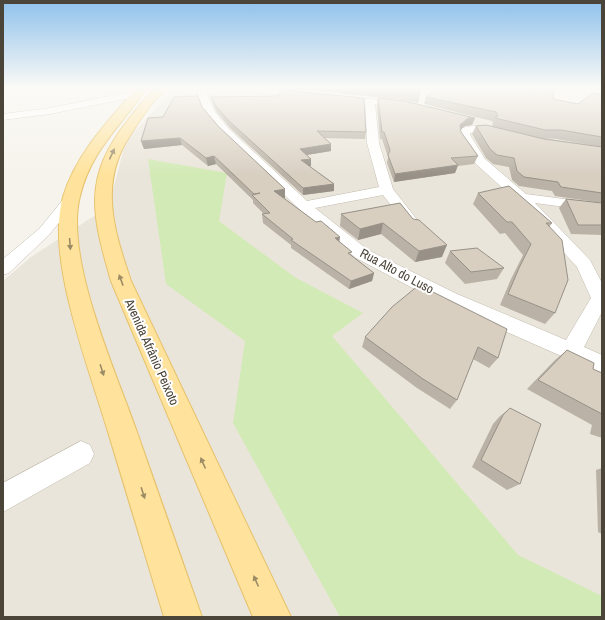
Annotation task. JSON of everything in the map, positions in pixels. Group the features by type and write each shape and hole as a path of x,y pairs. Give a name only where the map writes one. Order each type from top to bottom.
{"main road":[{"path":"123,117 102,136 84,162 71,199 69,225 71,250 82,308 183,617"},
{"name":"Avenida Afrânio Peixoto","path":"134,117 110,157 106,173 104,211 108,238 121,281 272,617"}],"street":[{"name":"Rua Alto do Luso","path":"213,117 250,157 304,206 362,254 450,299 602,365"},
{"path":"371,117 373,143 386,190 416,227"},
{"path":"474,120 510,133 475,128 466,130 464,135 480,161 522,198 584,264 601,299 571,351"},
{"path":"304,206 386,190"},
{"path":"522,198 549,200 602,208"},
{"path":"3,269 44,232 71,199"},
{"path":"3,498 81,454"}],"shaded area":[{"path":"148,117 485,117 602,147 602,617 3,617 3,281 31,257 94,216 108,210 126,140"}],"green space":[{"path":"148,159 227,173 219,221 296,278 363,313 332,336 518,555 602,596 602,617 340,617 233,423 245,341 166,284"}],"building":[{"path":"210,117 218,126 285,189 274,191 316,222 321,221 340,237 335,238 352,252 348,253 374,273 351,281 291,240 293,239 262,214 270,213 252,195 260,193 254,194 214,156 206,158 180,138 141,141 148,118"},
{"path":"225,117 365,117 366,132 317,131 331,144 300,149 311,159 301,160 334,184 303,188"},
{"path":"380,117 475,118 468,118 460,125 461,132 478,156 451,158 458,165 395,174 388,155 390,150 384,132 382,132"},
{"path":"602,117 602,137 561,130 545,130 495,118"},
{"path":"486,125 544,139 602,147 602,193 561,187 558,182 524,177 517,171 514,158 497,155 490,149 476,126"},
{"path":"509,186 552,223 546,223 562,240 568,280 555,313 508,294 531,244 512,222 507,222 478,193"},
{"path":"566,199 602,203 602,225 578,225"},
{"path":"400,203 413,219 419,220 447,245 419,251 383,223 360,229 341,214"},
{"path":"477,248 504,268 471,272 450,251"},
{"path":"419,285 507,329 498,358 478,347 457,400 423,379 365,337 392,307"},
{"path":"567,350 594,363 593,369 602,373 602,414 538,380"},
{"path":"510,408 541,424 520,484 481,460 503,415"}]}
